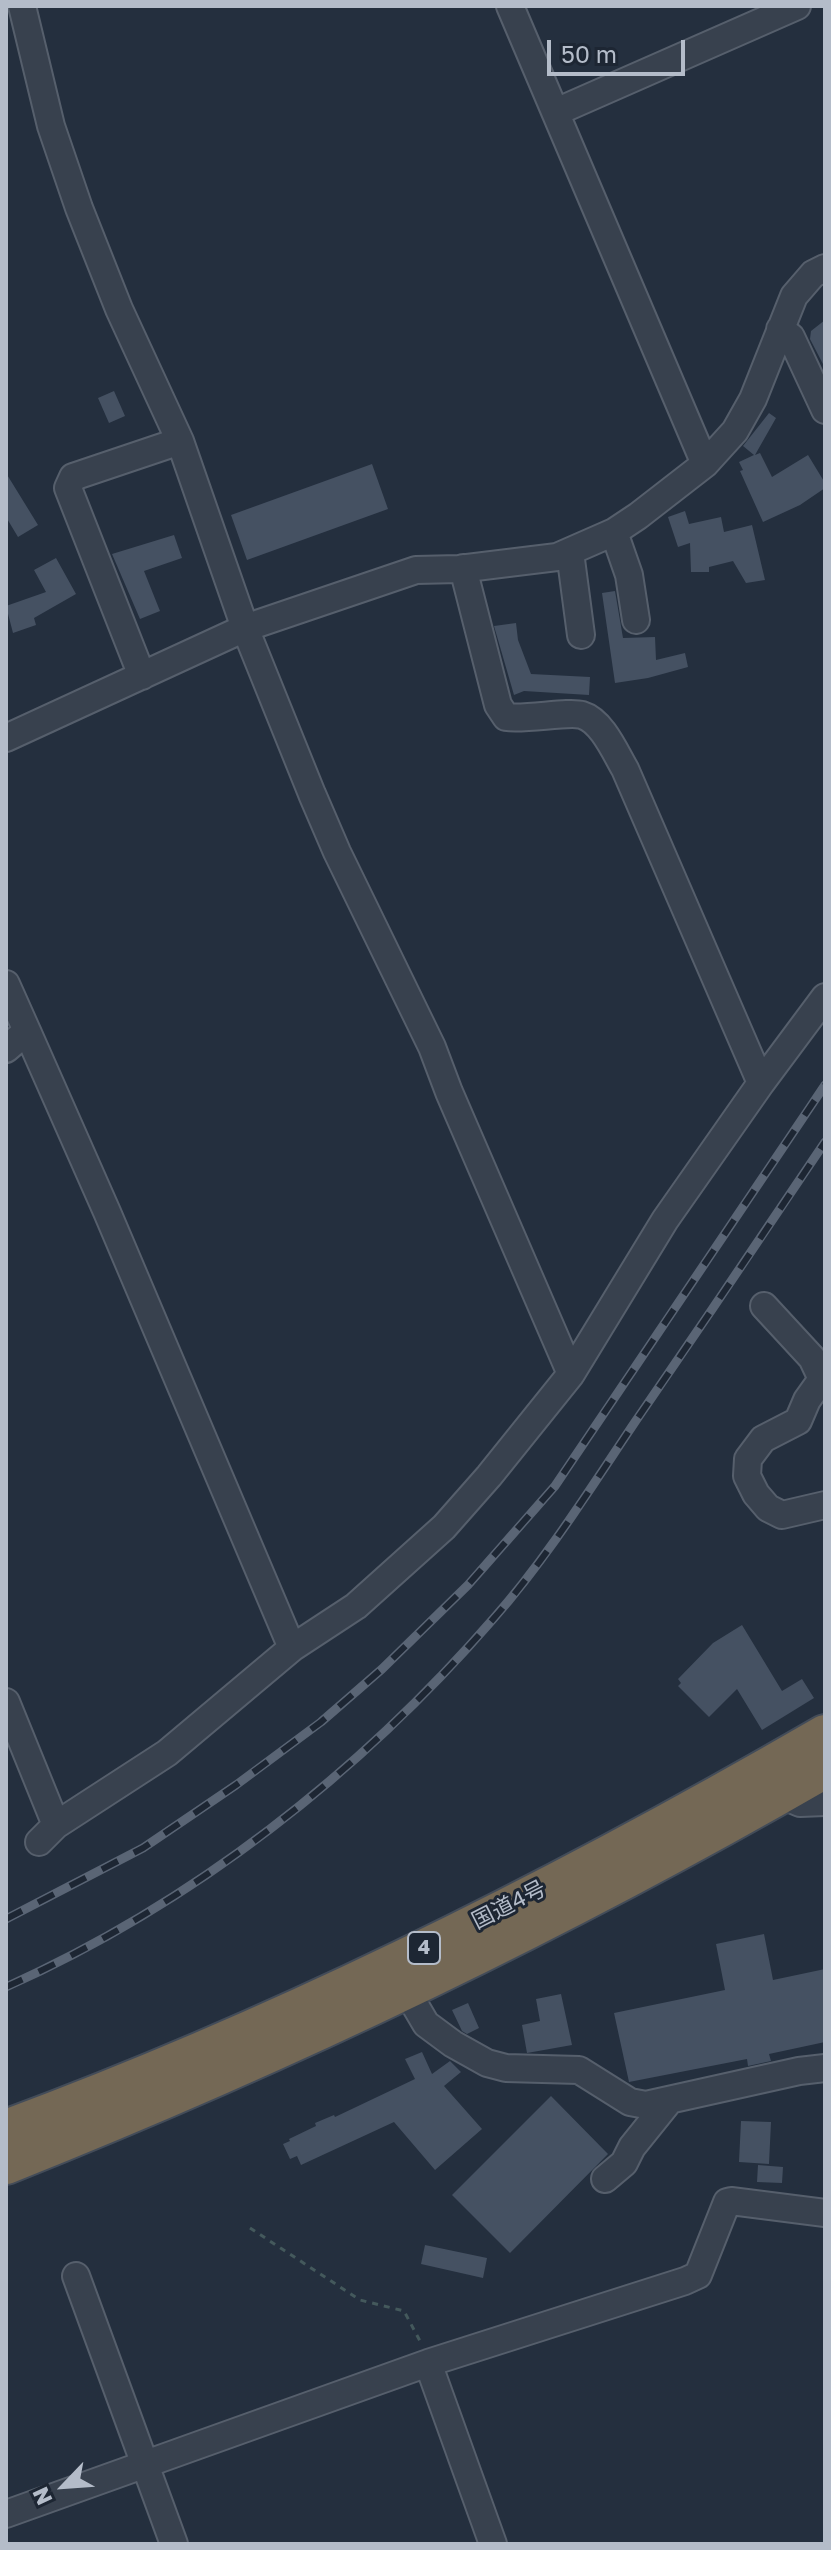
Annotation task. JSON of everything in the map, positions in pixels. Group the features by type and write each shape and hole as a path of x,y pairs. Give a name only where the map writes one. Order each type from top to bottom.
{"highway":[{"name":"国道4号","path":"6,2129 157,2069 393,1964 605,1856 825,1734"},
{"name":"国道4号","path":"6,2165 145,2108 406,1990 631,1877 825,1769"}],"street":[{"path":"22,6 51,126 79,208 119,309 180,441 245,628 337,852 432,1047 571,1374"},
{"path":"510,6 705,464"},
{"path":"556,112 797,6"},
{"path":"6,738 245,628 416,570 537,560 570,552 614,532 705,464 735,431 753,399 794,296 813,274 825,268"},
{"path":"780,329 791,337 819,379 825,410"},
{"path":"142,676 68,488 73,477 180,441"},
{"path":"614,532 629,575 636,620"},
{"path":"570,552 581,635"},
{"path":"463,568 498,705 506,717 522,719 581,715 591,721 609,741 631,783 761,1083"},
{"path":"6,984 107,1212 292,1648"},
{"path":"6,1702 48,1833 167,1753 292,1648 356,1606 444,1527 571,1374 665,1220 825,997"},
{"path":"6,1049 27,1031"},
{"path":"764,1306 812,1358 822,1379 807,1400 798,1421 763,1439 748,1459 747,1476 768,1508 782,1515 825,1505"},
{"path":"781,1795 800,1803 825,1802"},
{"path":"406,1990 426,2024 487,2063 506,2068 579,2070 630,2102 646,2105 825,2068"},
{"path":"605,2179 624,2163 632,2147 669,2101"},
{"path":"6,2514 428,2363 698,2275 727,2202 825,2213"},
{"path":"76,2276 174,2544"},
{"path":"428,2363 493,2544"}],"path":[{"path":"250,2228 360,2300 404,2311 428,2363"}],"building":[{"path":"825,320 825,368 810,339 811,331"},
{"path":"114,391 125,416 109,423 98,398"},
{"path":"769,413 776,418 755,455 760,453 772,477 808,455 825,488 800,505 763,522 740,471 743,470 739,462 754,455 743,446"},
{"path":"372,464 388,509 247,560 231,515"},
{"path":"6,473 38,525 18,537 6,517"},
{"path":"685,511 689,524 721,517 724,532 752,525 765,580 746,583 733,561 709,567 709,572 691,572 690,543 678,547 668,517"},
{"path":"174,535 182,558 144,571 160,611 140,619 112,554"},
{"path":"56,558 76,594 34,618 36,625 13,633 6,606 46,592 34,570"},
{"path":"615,591 623,638 655,637 656,660 685,653 688,667 615,683 602,593"},
{"path":"516,623 518,640 531,674 590,677 589,695 524,691 514,695 494,626"},
{"path":"742,1625 782,1691 802,1679 814,1698 762,1730 737,1689 709,1717 678,1686 681,1683 678,1679 713,1643"},
{"path":"764,1934 773,1980 825,1969 825,2042 769,2054 771,2061 748,2066 747,2059 629,2082 614,2013 725,1990 716,1944"},
{"path":"561,1994 572,2045 527,2053 522,2025 540,2021 536,1999"},
{"path":"468,2003 479,2028 467,2034 462,2031 452,2010"},
{"path":"422,2052 432,2074 450,2061 461,2072 444,2086 482,2129 435,2170 394,2122 301,2165 297,2156 290,2159 283,2144 289,2139 316,2126 315,2123 335,2117 415,2079 405,2059"},
{"path":"551,2096 608,2154 510,2253 452,2195"},
{"path":"741,2121 771,2122 769,2164 739,2162"},
{"path":"758,2165 783,2167 782,2183 757,2182"},
{"path":"425,2245 487,2258 483,2278 421,2264"}],"railway":[{"path":"6,1919 143,1848 236,1785 321,1722 382,1669 468,1585 555,1486 825,1085"},
{"path":"6,1987 142,1916 270,1829 330,1781 442,1675 494,1618 550,1547 825,1142"}]}
